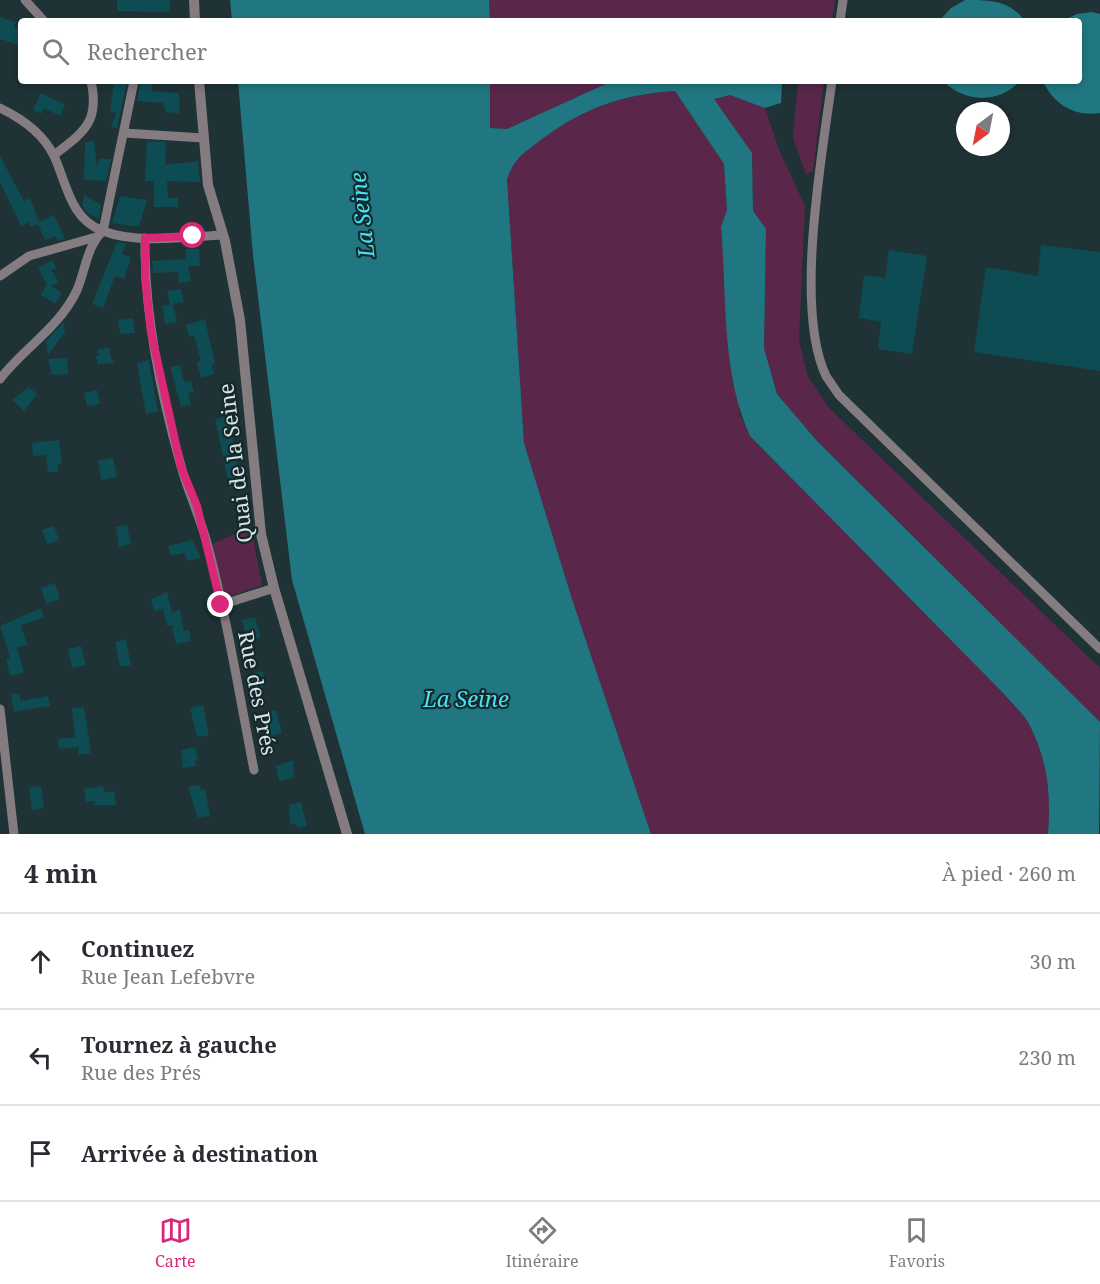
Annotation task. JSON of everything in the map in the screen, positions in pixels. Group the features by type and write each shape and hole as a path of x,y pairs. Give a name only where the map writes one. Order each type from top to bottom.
{"street":[{"path":"25,0 41,18"},
{"path":"194,0 195,18"},
{"path":"840,18 843,0"},
{"path":"54,155 88,126 94,107 92,84"},
{"path":"0,379 62,314 78,287 99,234 133,84"},
{"name":"Quai de la Seine","path":"199,84 208,186 222,235 240,320 261,534 274,588 348,834"},
{"path":"832,84 813,239 814,327 826,375 847,402 1100,648"},
{"path":"0,108 32,127 54,155 79,214 99,234"},
{"path":"124,133 203,138"},
{"path":"0,276 29,256 99,234 145,238 222,235"},
{"name":"Rue des Prés","path":"145,238 145,277 151,332 181,467 197,506 221,605 254,770"},
{"path":"221,605 274,588"},
{"path":"0,709 14,834"}],"shaded area":[{"path":"489,0 835,0 832,18 490,18"},
{"path":"490,84 605,84 507,129 490,128"},
{"path":"798,84 824,84 813,172 806,174 793,138"},
{"path":"675,91 724,164 727,210 721,227 725,283 740,415 750,436 1026,719 1037,741 1045,767 1049,807 1048,834 651,834 572,599 524,443 507,179 520,156 573,119 621,99"},
{"path":"730,95 765,108 780,152 805,206 799,340 808,377 829,408 1100,668 1100,722 817,441 777,394 764,348 766,230 753,211 752,153 713,98"},
{"path":"251,527 262,585 225,598 212,544"}],"water":[{"path":"230,0 489,0 490,18 232,18"},
{"path":"965,0 991,1 1006,5 1022,18 942,18 951,8"},
{"path":"1092,12 1100,14 1100,113 1082,113 1066,107 1053,96 1044,84 1082,84 1082,18 1068,18"},
{"name":"La Seine","path":"238,84 490,84 490,128 507,129 605,84 782,84 781,103 765,108 730,95 714,99 752,153 753,211 766,229 764,348 777,394 817,441 1100,722 1099,834 1048,834 1049,807 1045,767 1037,741 1026,719 750,436 734,386 727,333 721,227 727,210 724,164 675,91 621,99 573,119 525,152 513,165 507,179 524,443 572,599 651,834 365,834 292,580 253,255"},
{"path":"947,84 1017,84 1002,94 982,98 961,94"}],"building":[{"path":"117,0 170,0 170,12 117,11"},
{"path":"0,17 16,22 14,27 18,28 18,45 0,39"},
{"path":"114,84 126,84 117,128 111,127 116,113 110,112"},
{"path":"140,84 152,84 152,91 179,93 180,114 166,112 163,103 137,101"},
{"path":"41,93 65,105 60,116 44,108 41,114 33,110"},
{"path":"94,140 97,167 100,159 111,159 106,181 84,180 85,143"},
{"path":"147,141 166,142 165,165 198,161 200,182 167,181 168,198 178,198 178,207 154,207 154,181 145,181"},
{"path":"0,156 24,201 30,198 39,222 54,215 65,239 58,241 55,236 45,240 38,224 30,227 28,222 21,226 0,182"},
{"path":"84,195 101,205 99,219 88,213 82,206"},
{"path":"120,196 147,200 139,227 112,223"},
{"path":"117,242 126,243 122,254 131,257 124,279 115,276 103,308 92,304"},
{"path":"1041,245 1100,252 1100,371 974,352 986,267 1038,276"},
{"path":"186,249 199,249 200,266 188,266 191,281 179,283 178,272 153,273 152,261 186,259"},
{"path":"889,250 927,256 912,354 878,349 881,322 859,318 864,275 885,278"},
{"path":"53,260 56,268 51,270 59,282 51,286 62,293 55,304 41,295 47,285 38,268"},
{"path":"181,289 184,302 173,304 177,322 165,324 162,306 170,305 167,291"},
{"path":"133,318 135,333 120,334 118,320"},
{"path":"205,319 215,364 212,365 214,374 201,378 197,362 201,361 194,336 189,337 186,325"},
{"path":"64,322 65,332 48,355 46,341"},
{"path":"109,347 111,359 115,362 98,365 96,356 100,356 97,350"},
{"path":"67,358 68,374 52,375 48,359"},
{"path":"149,360 158,412 146,414 137,363"},
{"path":"180,365 184,382 191,381 194,392 188,393 191,405 181,407 170,367"},
{"path":"29,387 37,394 24,411 12,400"},
{"path":"97,390 100,404 87,406 84,393"},
{"path":"228,416 240,481 237,481 239,486 230,489 215,419"},
{"path":"59,440 62,464 58,465 58,472 48,472 46,455 33,456 32,443"},
{"path":"113,458 117,477 101,480 98,461"},
{"path":"127,525 131,544 119,547 116,527"},
{"path":"54,526 59,540 47,544 42,530"},
{"path":"192,540 201,558 187,561 185,553 171,556 168,546"},
{"path":"55,583 60,599 46,604 41,588"},
{"path":"167,592 172,612 180,610 184,631 189,630 191,641 176,644 172,625 167,626 163,609 154,611 151,599"},
{"path":"41,608 44,618 21,625 27,645 17,647 24,673 10,676 6,659 10,658 0,626"},
{"path":"255,617 261,638 247,641 242,620"},
{"path":"126,639 131,665 120,667 115,642"},
{"path":"81,646 86,665 72,668 68,649"},
{"path":"263,671 265,682 262,683 263,689 251,692 247,675"},
{"path":"19,693 21,701 48,696 50,706 14,712 11,694"},
{"path":"203,705 209,735 197,737 190,708"},
{"path":"84,707 91,753 79,755 78,747 59,749 58,739 75,737 72,708"},
{"path":"276,710 282,733 269,736 262,714"},
{"path":"195,747 198,760 195,761 196,766 183,768 181,750"},
{"path":"293,760 294,778 279,781 276,766"},
{"path":"200,785 201,790 205,789 210,816 198,818 188,787"},
{"path":"41,786 44,808 32,810 29,788"},
{"path":"103,786 104,792 114,791 116,805 94,805 94,801 86,802 84,789"},
{"path":"301,802 307,826 297,828 296,823 290,825 289,805"}],"route":[{"path":"193,236 145,238 145,277 151,332 181,467 197,506 221,605"}]}
